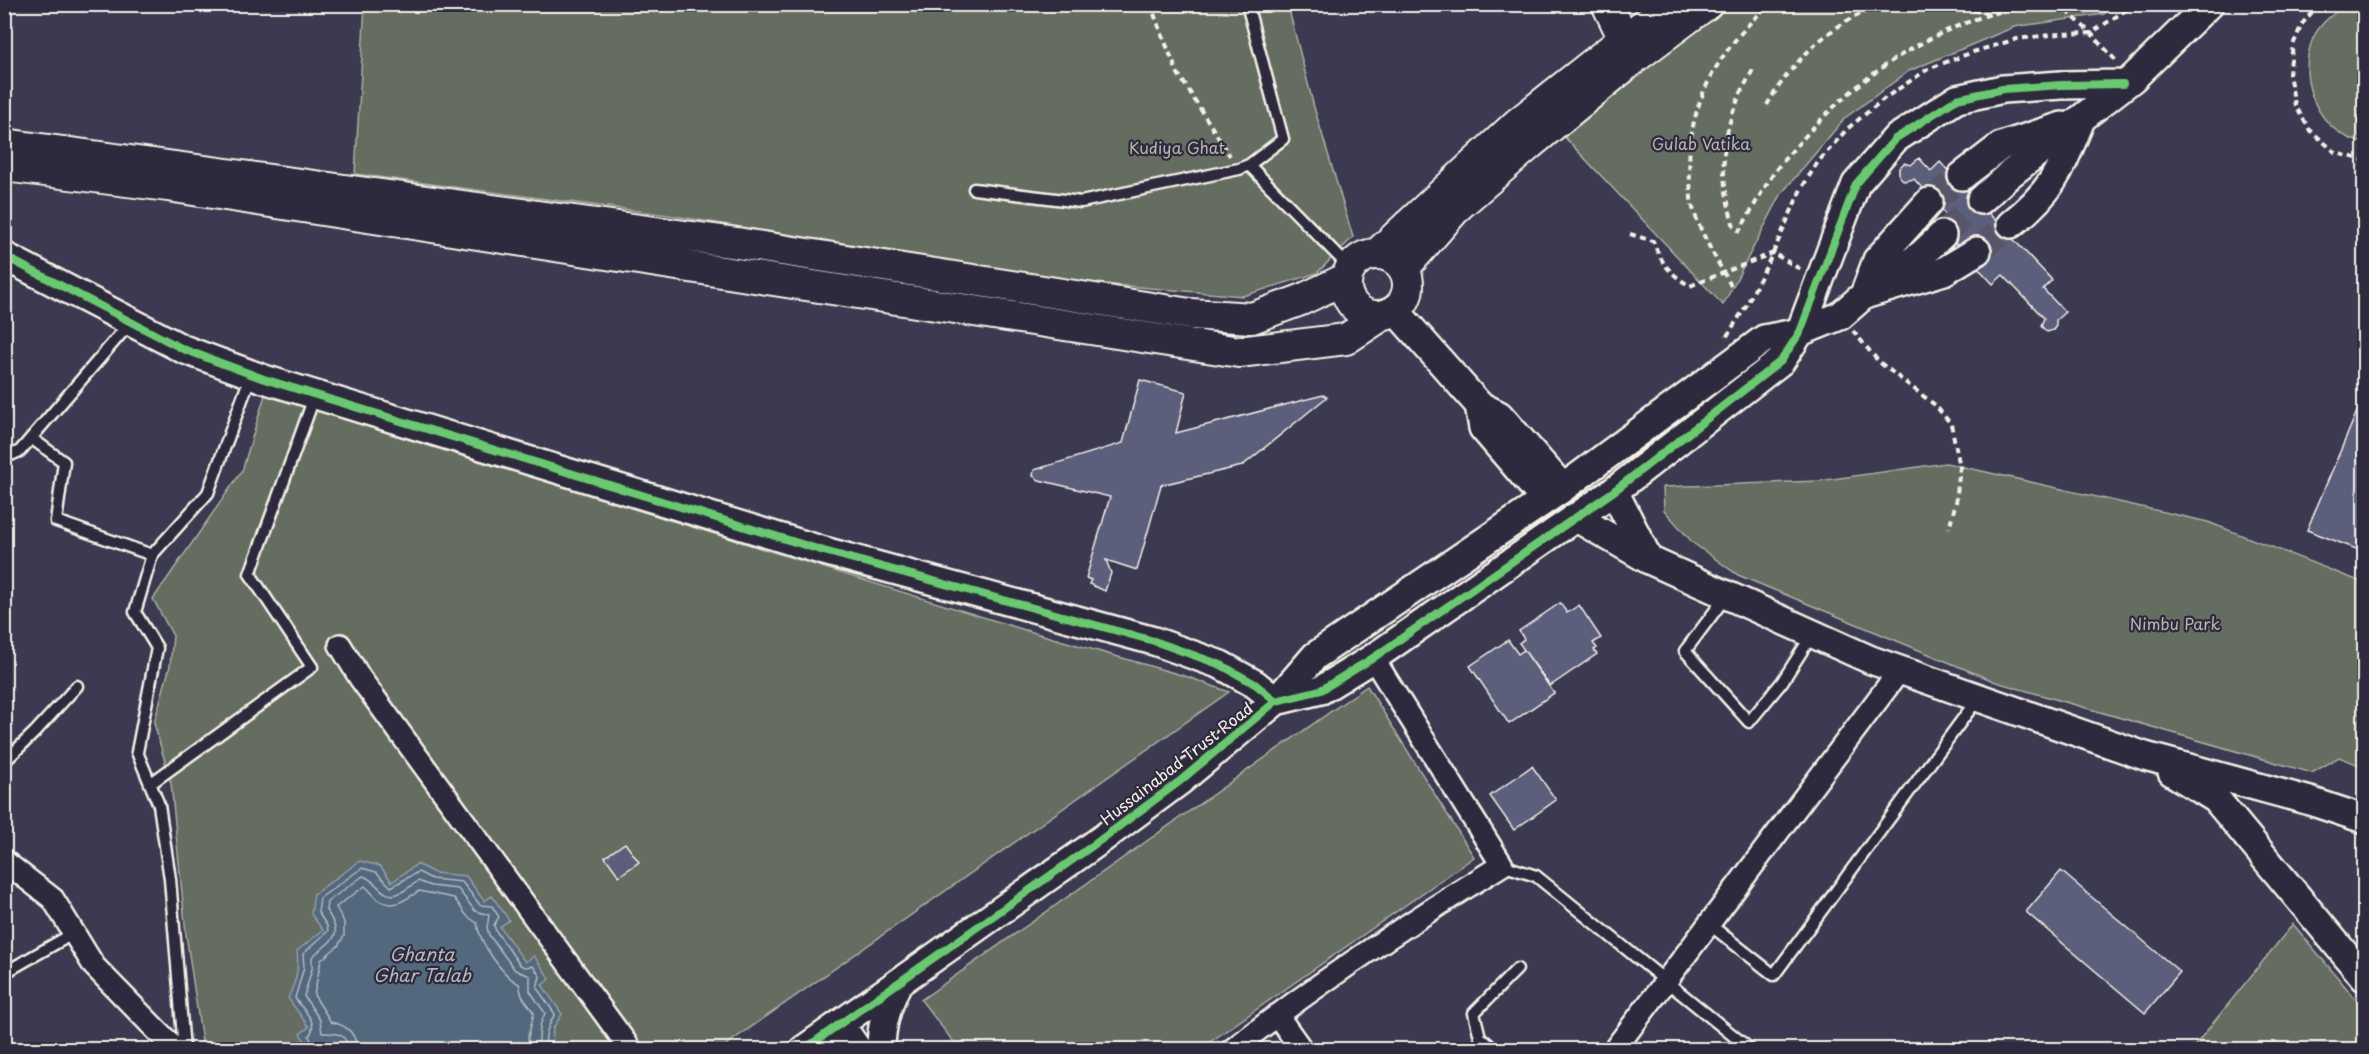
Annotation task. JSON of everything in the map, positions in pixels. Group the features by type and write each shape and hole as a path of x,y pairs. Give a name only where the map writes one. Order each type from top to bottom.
{"main road":[{"path":"1404,268 1459,205 1630,48 1673,4"},
{"path":"1377,254 1518,123 1630,48 1707,4"},
{"path":"1608,7 1630,48"},
{"path":"4,144 737,243 1190,314 1252,318 1301,300 1349,274"},
{"path":"4,166 168,186 1239,352 1346,339 1388,313 1405,299 1408,278 1404,268 1397,261 1377,254 1358,261 1349,274 1346,288 1355,306 1362,312 1388,313"}],"street":[{"path":"1981,200 2010,174 2080,121 2127,81 2210,4"},
{"name":"Hussainabad Trust Road","path":"824,1040 898,982 1095,844 1180,781 1276,701 1321,690 1373,658 1614,491 1781,361 1800,332 1856,184 1895,139 1957,99 2003,89 2127,81"},
{"path":"1962,176 2001,146 2080,121"},
{"path":"2011,224 2036,204 2060,172 2080,121"},
{"path":"1864,296 1877,260 1929,202"},
{"path":"4,256 183,349 252,375 824,551 1154,641 1221,665 1255,684 1276,701 1315,656 1554,494 1764,339 1800,332 1840,316 1922,254 1942,235"},
{"path":"1864,296 1944,271 1977,251"},
{"path":"1388,313 1479,405 1499,415 1554,494"},
{"path":"1614,491 1649,560"},
{"path":"1575,517 1649,560 1870,660 2145,756 2310,801 2364,819"},
{"path":"340,645 360,678 631,1050"},
{"path":"1232,1050 1277,1015 1438,905 1502,865 1373,658"},
{"path":"1614,1050 1900,670"},
{"path":"2145,756 2216,799 2364,977"},
{"path":"4,861 53,899 94,966 176,1050"},
{"path":"881,1050 881,1029 887,1005 898,982"},
{"path":"1277,1015 1302,1050"},
{"path":"824,1040 858,1050"}],"lane":[{"path":"974,189 1081,202 1244,167 1283,139 1247,4"},
{"path":"1244,167 1349,274"},
{"path":"4,458 20,450 132,322"},
{"path":"184,1050 170,879 159,805 137,752 157,648 135,612 152,555 207,493 252,375"},
{"path":"150,784 312,667 250,574 315,395"},
{"path":"31,438 64,462 56,521 152,555"},
{"path":"1727,595 1684,651 1749,723 1782,682 1812,634"},
{"path":"4,762 77,686"},
{"path":"1709,924 1774,975 1979,697"},
{"path":"1502,865 1536,876 1751,1050"},
{"path":"4,973 74,933"},
{"path":"1495,1050 1480,1037 1474,1013 1517,969"}],"path":[{"path":"1150,4 1177,72 1244,167"},
{"path":"1731,286 1706,241 1692,206 1688,163 1692,126 1706,83 1729,46 1770,4"},
{"path":"1767,105 1779,84 1797,62 1839,27 1863,14 1895,4"},
{"path":"1942,4 1991,14"},
{"path":"1738,233 1776,169 1815,124 1856,88 1900,55 1954,26 1991,14 2036,4"},
{"path":"2059,4 2091,33 2127,81"},
{"path":"2311,4 2315,9"},
{"path":"2319,4 2302,24 2293,45 2289,74 2295,105 2309,129 2336,153 2364,160"},
{"path":"1734,227 1725,195 1725,141 1731,113 1754,68"},
{"path":"1630,234 1653,242 1660,260 1674,276 1690,286 1773,253 1746,306 1724,339"},
{"path":"1840,316 1879,362 1935,405 1951,424 1960,466 1956,502 1949,528"}],"green space":[{"path":"2346,4 2364,5 2364,143 2348,138 2324,118 2310,89 2307,73 2308,57 2315,35 2326,20"},
{"name":"Kudiya Ghat","path":"365,5 1290,5 1289,10 1314,107 1353,237 1317,273 1243,296 1069,281 668,215 355,174"},
{"name":"Gulab Vatika","path":"1728,5 2114,5 2104,14 2014,27 1909,71 1845,118 1782,193 1723,305 1558,130"},
{"path":"265,395 1025,630 1188,677 1229,692 720,1049 203,1049 186,934 171,783 154,723 170,666 173,636 153,599 242,471"},
{"name":"Nimbu Park","path":"1946,463 2208,522 2364,583 2364,767 2339,757 2312,773 1996,682 1738,575 1693,543 1664,510 1663,487 1819,481"},
{"path":"1367,686 1474,857 1200,1049 959,1049 921,1000"},
{"path":"2293,924 2364,1009 2364,1049 2192,1049"}],"water":[{"name":"Ghanta Ghar Talab","path":"360,861 380,866 392,882 417,864 434,873 466,876 484,901 492,896 509,920 500,927 525,962 534,956 550,979 542,985 562,1014 553,1028 552,1049 336,1050 333,1045 326,1049 311,1049 300,1034 309,1027 288,998 296,975 297,951 323,930 311,914 314,894"}],"building":[{"path":"1919,158 1931,171 1940,162 2052,280 2043,289 2065,312 2056,320 2053,330 2047,332 2041,326 2044,318 2003,275 1993,284 1943,230 1951,221 1914,179 1904,181 1899,176 1899,168 1904,163 1911,165"},
{"path":"1140,380 1186,392 1176,433 1323,395 1327,397 1242,466 1161,485 1137,570 1106,560 1111,573 1105,591 1089,584 1091,580 1086,578 1110,497 1039,480 1033,476 1034,470 1123,443"},
{"path":"2364,395 2364,552 2307,530"},
{"path":"1560,603 1567,613 1579,605 1601,638 1593,643 1597,648 1594,650 1597,654 1550,686 1519,643 1524,639 1519,631"},
{"path":"1508,640 1518,654 1524,650 1554,693 1509,724 1470,666"},
{"path":"1532,766 1556,800 1514,830 1490,796"},
{"path":"625,843 639,862 619,876 605,857"},
{"path":"2061,871 2180,972 2145,1013 2026,912"}],"tunnel":[{"path":"1929,202 1962,176"},
{"path":"1942,235 1981,200"},
{"path":"1977,251 2011,224"}],"cycle path":[{"path":"803,1050 1095,844 1180,781 1276,701 1321,690 1373,658 1614,491 1781,361 1800,332 1856,184 1895,139 1957,99 2003,89 2123,84"},
{"path":"4,256 183,349 264,379 824,551 1154,641 1221,665 1255,684 1276,701"}]}
